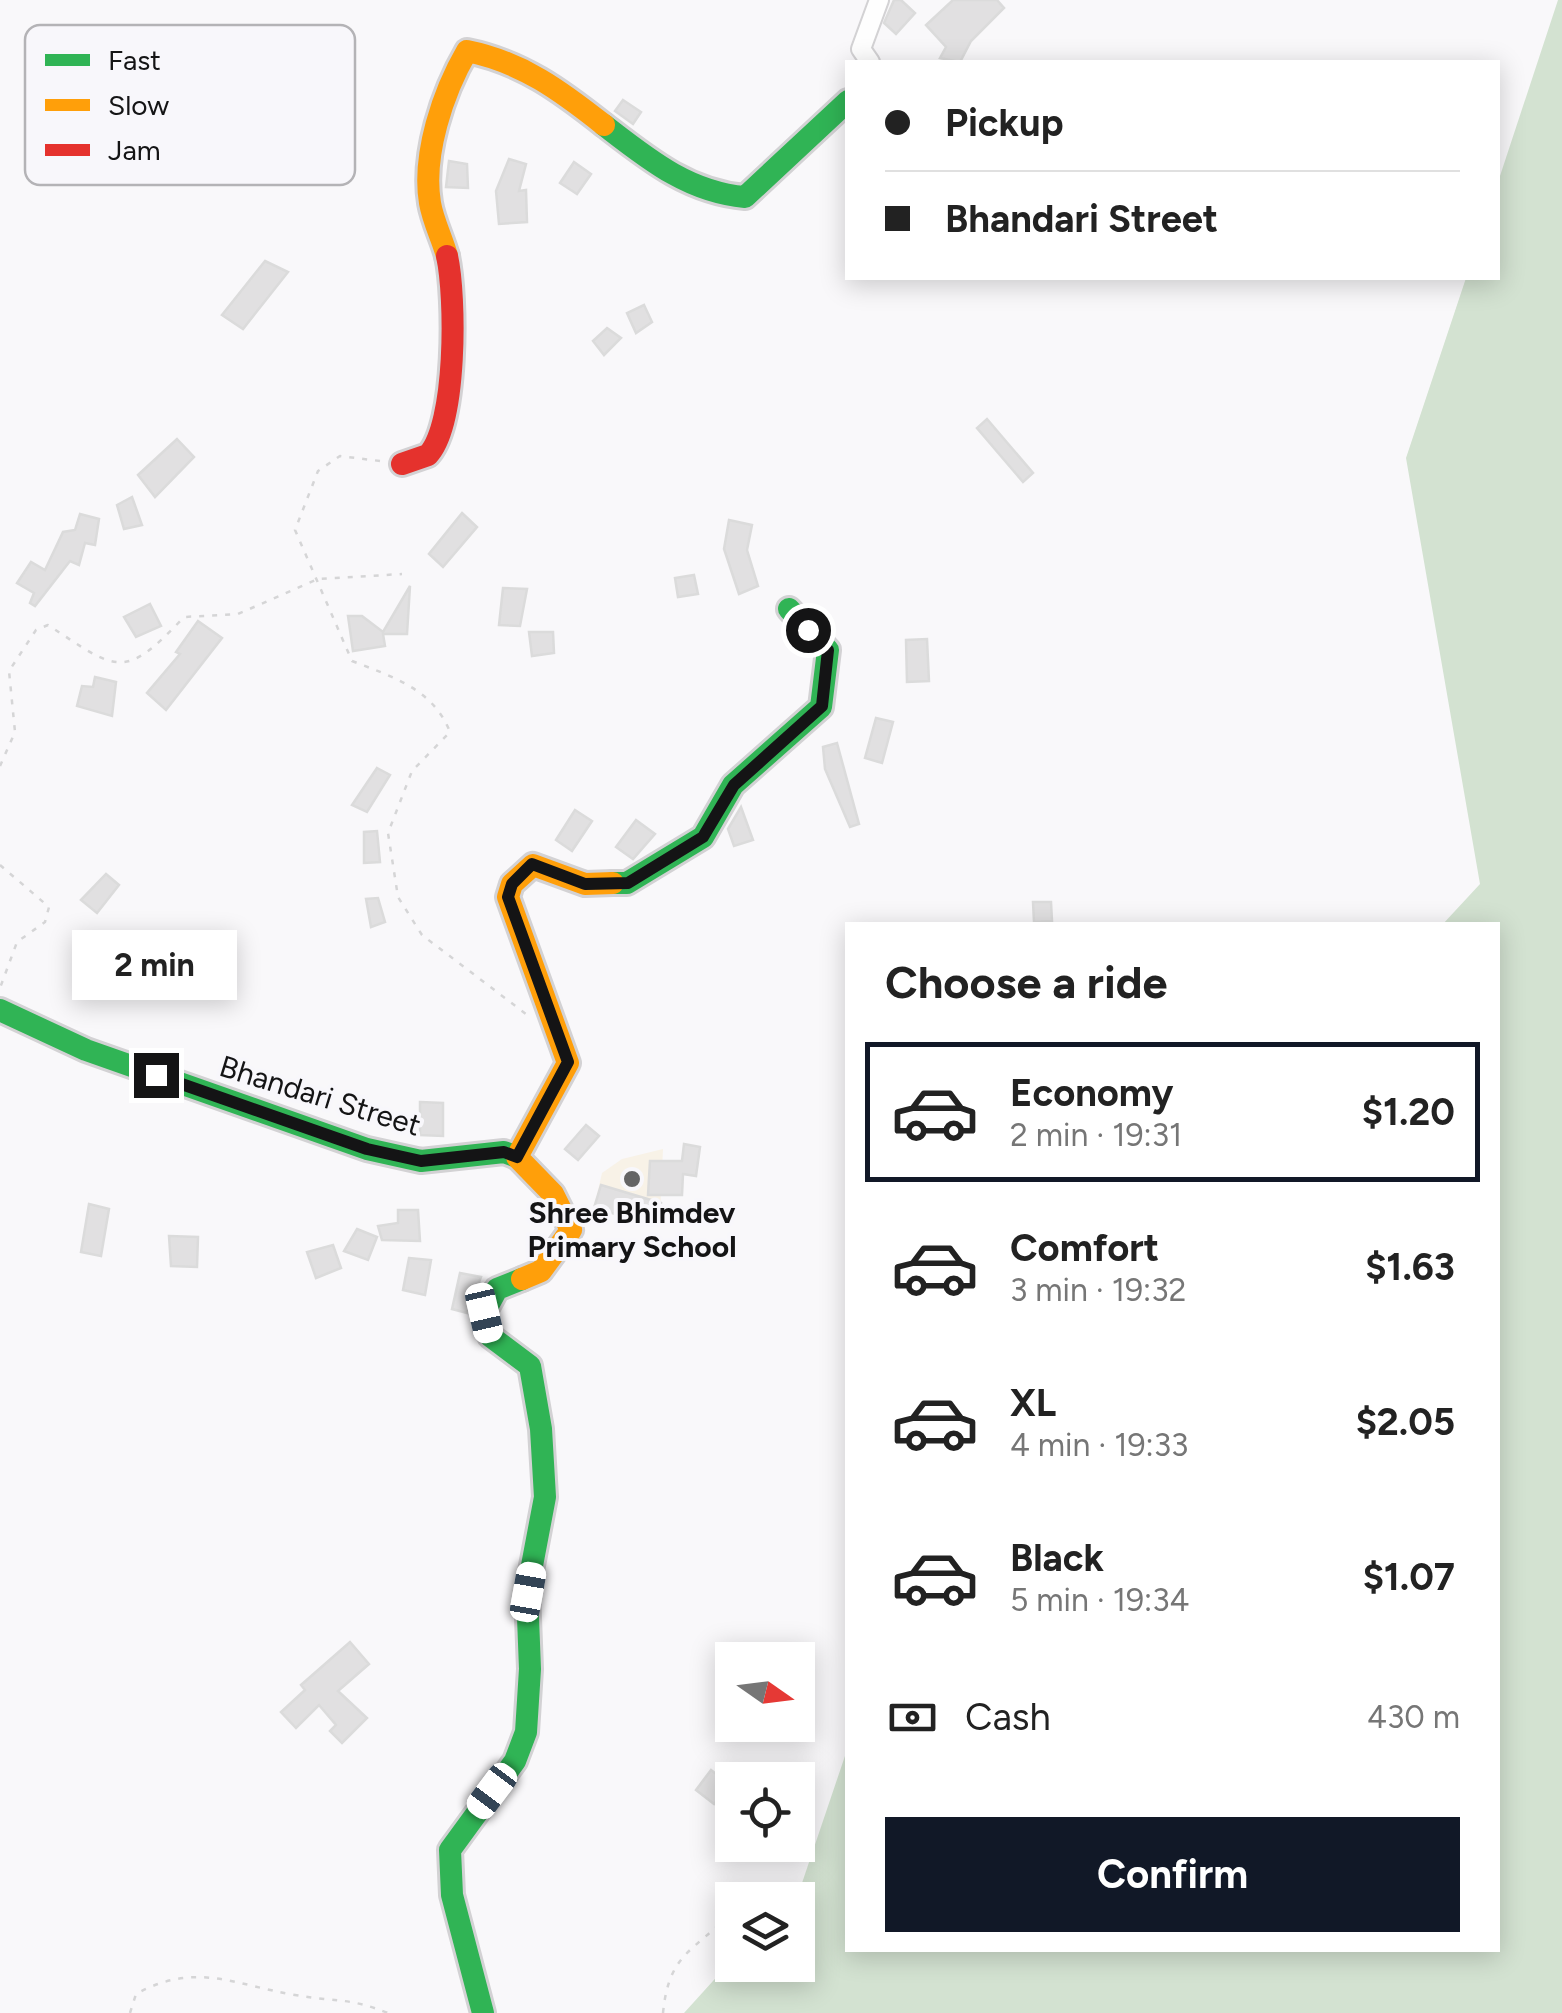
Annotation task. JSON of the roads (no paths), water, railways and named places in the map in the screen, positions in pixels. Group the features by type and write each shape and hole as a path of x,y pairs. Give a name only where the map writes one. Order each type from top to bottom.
{"street":[{"path":"869,60 861,49 879,0"},
{"path":"402,464 422,460 434,448 444,413 453,298 449,262 428,200 430,165 456,68 468,52 487,52 575,99 652,163 725,200 745,197 845,104"},
{"path":"482,2013 452,1895 450,1850 514,1761 526,1732 530,1670 528,1592 545,1498 542,1430 530,1366 490,1336 484,1313 497,1289 542,1271 571,1230 553,1194 517,1157 568,1062 508,897 512,884 532,864 585,884 628,883 703,837 734,785 822,706 828,650 789,609"},
{"name":"Bhandari Street","path":"0,1010 86,1050 367,1149 421,1161 504,1152 517,1157"}],"place":[{"name":"Shree Bhimdev Primary School","path":"632,1179"}]}
